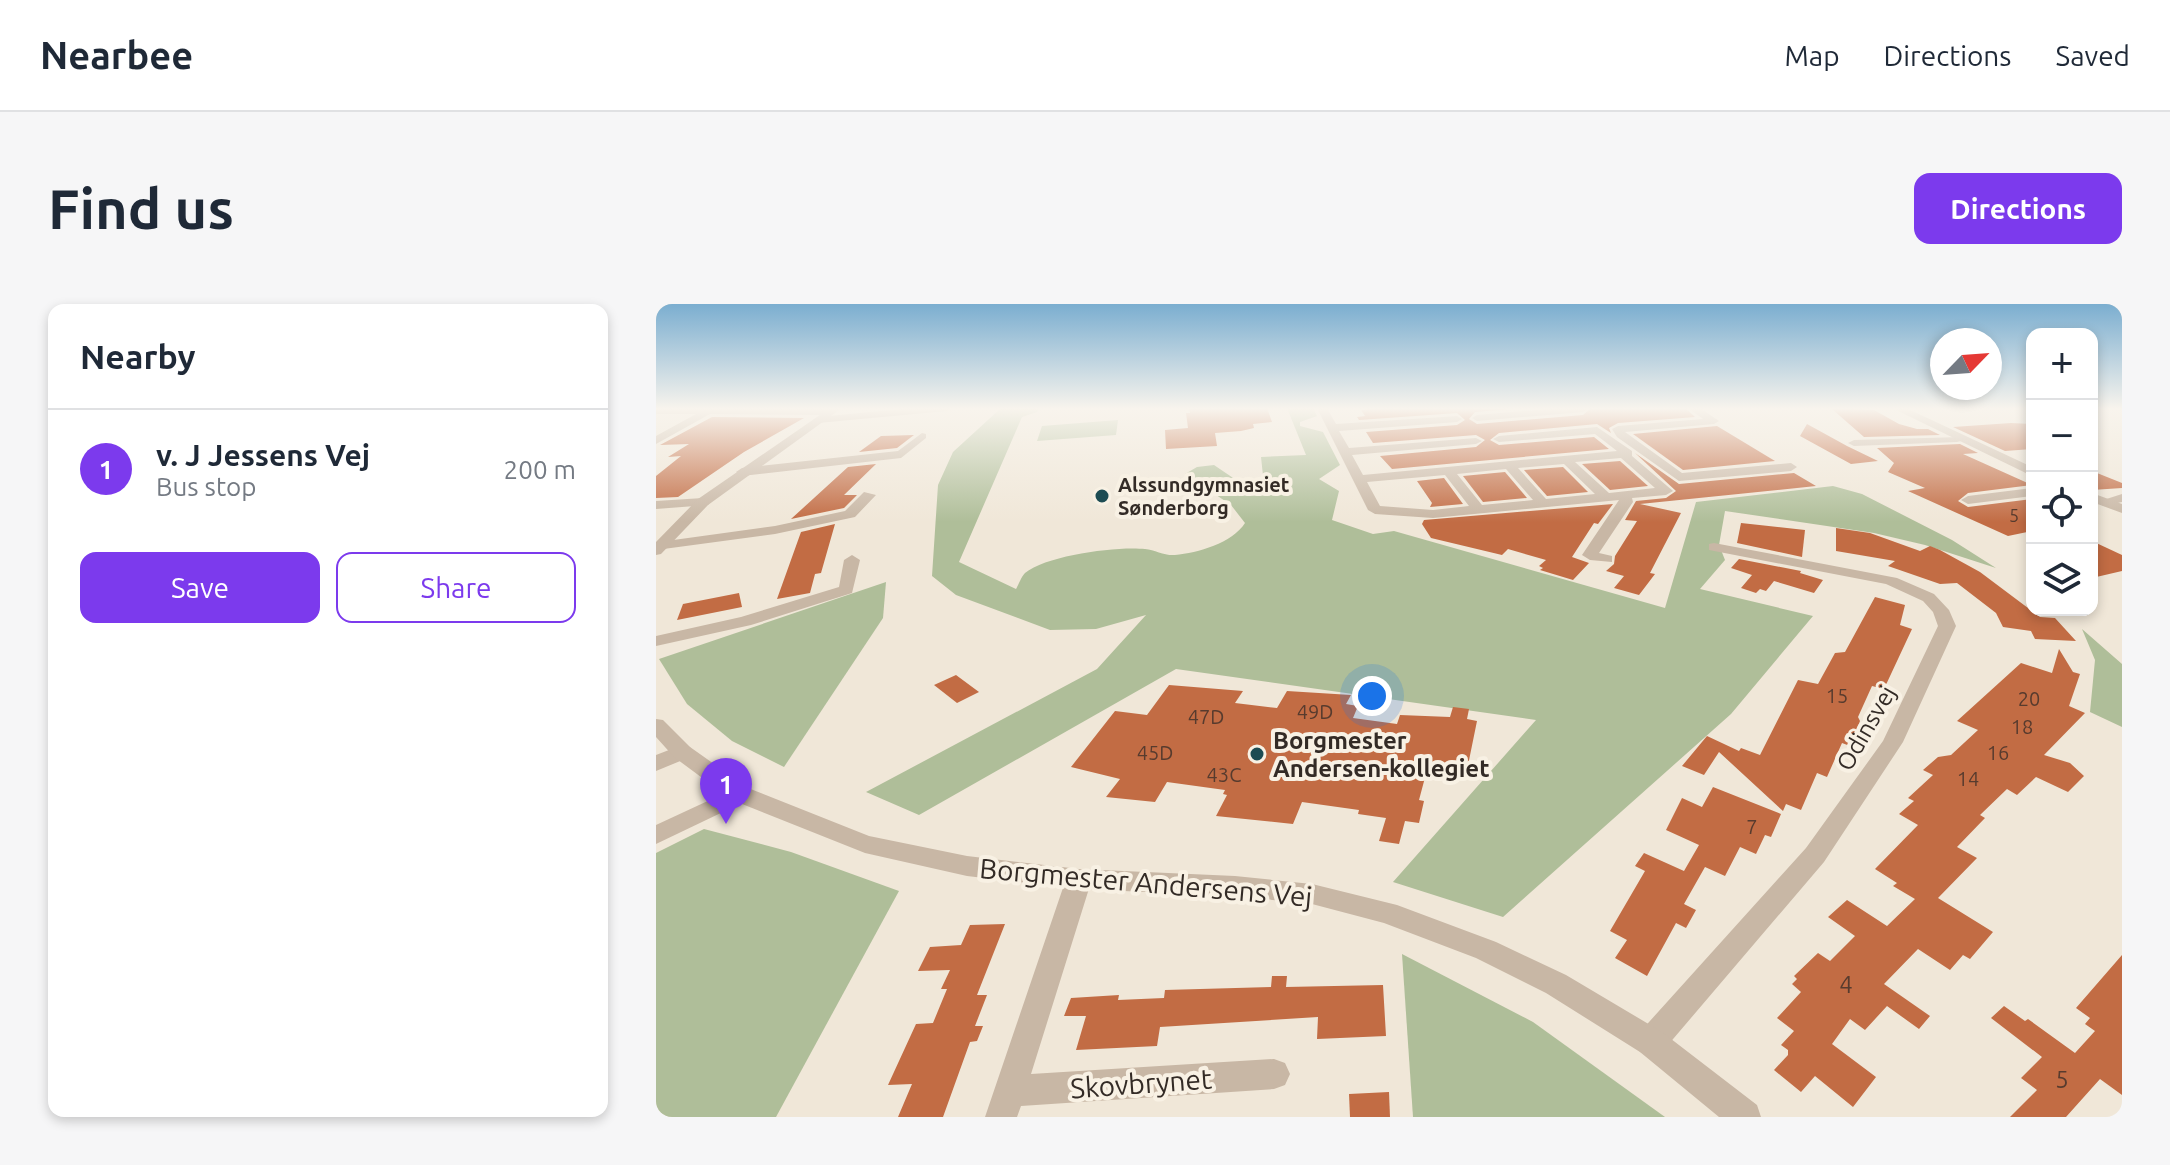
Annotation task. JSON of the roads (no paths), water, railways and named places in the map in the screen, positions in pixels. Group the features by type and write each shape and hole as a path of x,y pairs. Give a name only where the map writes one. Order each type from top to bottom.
{"street":[{"path":"658,549 703,502 780,446"},
{"path":"742,472 901,454 910,446"},
{"path":"1342,446 1375,510 1433,514 1670,490 1627,458"},
{"path":"1345,452 1417,446"},
{"path":"1359,479 1628,454 1618,446"},
{"path":"1636,446 1679,477 1791,467"},
{"path":"1973,446 2026,469"},
{"path":"1570,464 1606,497"},
{"path":"1512,469 1543,503"},
{"path":"1451,474 1478,509"},
{"path":"1968,500 2026,493"},
{"path":"658,549 850,514 869,495"},
{"path":"1607,559 1590,555 1626,502 1625,495"},
{"path":"2098,499 2122,498"},
{"path":"2098,499 2122,509"},
{"path":"656,505 703,502"},
{"name":"Odinsvej","path":"1651,1042 1815,855 1893,742 1947,626 1945,614 1901,584 1873,576 1714,547"},
{"path":"656,641 770,614 846,590 852,560"},
{"name":"Borgmester Andersens Vej","path":"656,725 682,752 740,794 865,844 967,866 1079,879 1235,886 1312,894 1388,913 1486,950 1556,984 1651,1042 1745,1117"},
{"path":"656,764 682,752"},
{"path":"656,835 740,794"},
{"name":"Skovbrynet","path":"1079,879 1005,1104 1274,1074"}],"place":[{"name":"Alssundgymnasiet Sønderborg","path":"1102,496"},
{"name":"Borgmester Andersen-kollegiet","path":"1257,754"},
{"name":"v. J Jessens Vej","path":"726,824"}]}
